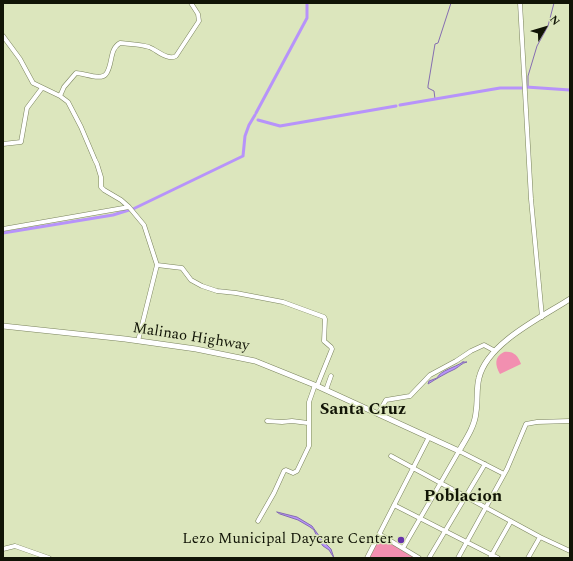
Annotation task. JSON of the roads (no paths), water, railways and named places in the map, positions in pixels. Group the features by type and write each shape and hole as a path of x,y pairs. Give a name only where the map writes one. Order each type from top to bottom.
{"main road":[{"path":"459,451 475,421 480,374 486,362 507,339 570,299"},
{"name":"Malinao Highway","path":"3,326 138,341 217,352 255,361 326,390 459,451"}],"street":[{"path":"60,96 64,87 76,74 81,73 100,77 104,76 107,73 115,47 120,43 150,48 173,58 176,56 200,21 198,14 191,3"},
{"path":"520,3 531,199 542,317"},
{"path":"3,36 20,59 33,84 60,96 68,102 97,164 101,178 101,187 129,207 144,225 157,265 148,304 142,320 138,341"},
{"path":"3,144 21,142 27,108 42,88"},
{"path":"3,229 129,207"},
{"path":"157,265 182,268 191,280 202,286 217,291 282,302 324,317 325,319 324,341 332,347 332,349 309,402 309,446 297,471 293,473 286,470 284,471 274,493 258,521"},
{"path":"378,414 386,400 410,396 430,375 471,351 484,345 495,351"},
{"path":"326,390 331,376"},
{"path":"267,421 292,421 308,423"},
{"path":"458,558 504,474 526,424 537,422 570,421"},
{"path":"367,558 429,437"},
{"path":"403,548 459,451 504,474"},
{"path":"391,456 570,551"},
{"path":"429,558 486,464"},
{"path":"394,505 467,542 491,556 498,558"},
{"path":"491,556 511,521"},
{"path":"379,534 419,558"},
{"path":"528,558 540,536"},
{"path":"3,548 15,546 48,558"}],"waterway":[{"path":"256,113 307,18 307,3"},
{"path":"435,99 434,91 428,88 428,86 435,44 438,43 451,3"},
{"path":"528,87 528,76 537,46 548,26 554,3"},
{"path":"526,87 570,90"},
{"path":"400,105 500,88 522,88"},
{"path":"258,120 280,126 396,106"},
{"path":"133,209 243,156 245,136 255,115"},
{"path":"3,233 113,215 129,210"}],"place":[{"name":"Lezo Municipal Daycare Center","path":"401,540"}],"district":[{"name":"Santa Cruz","path":"363,411"},
{"name":"Poblacion","path":"463,498"}]}
